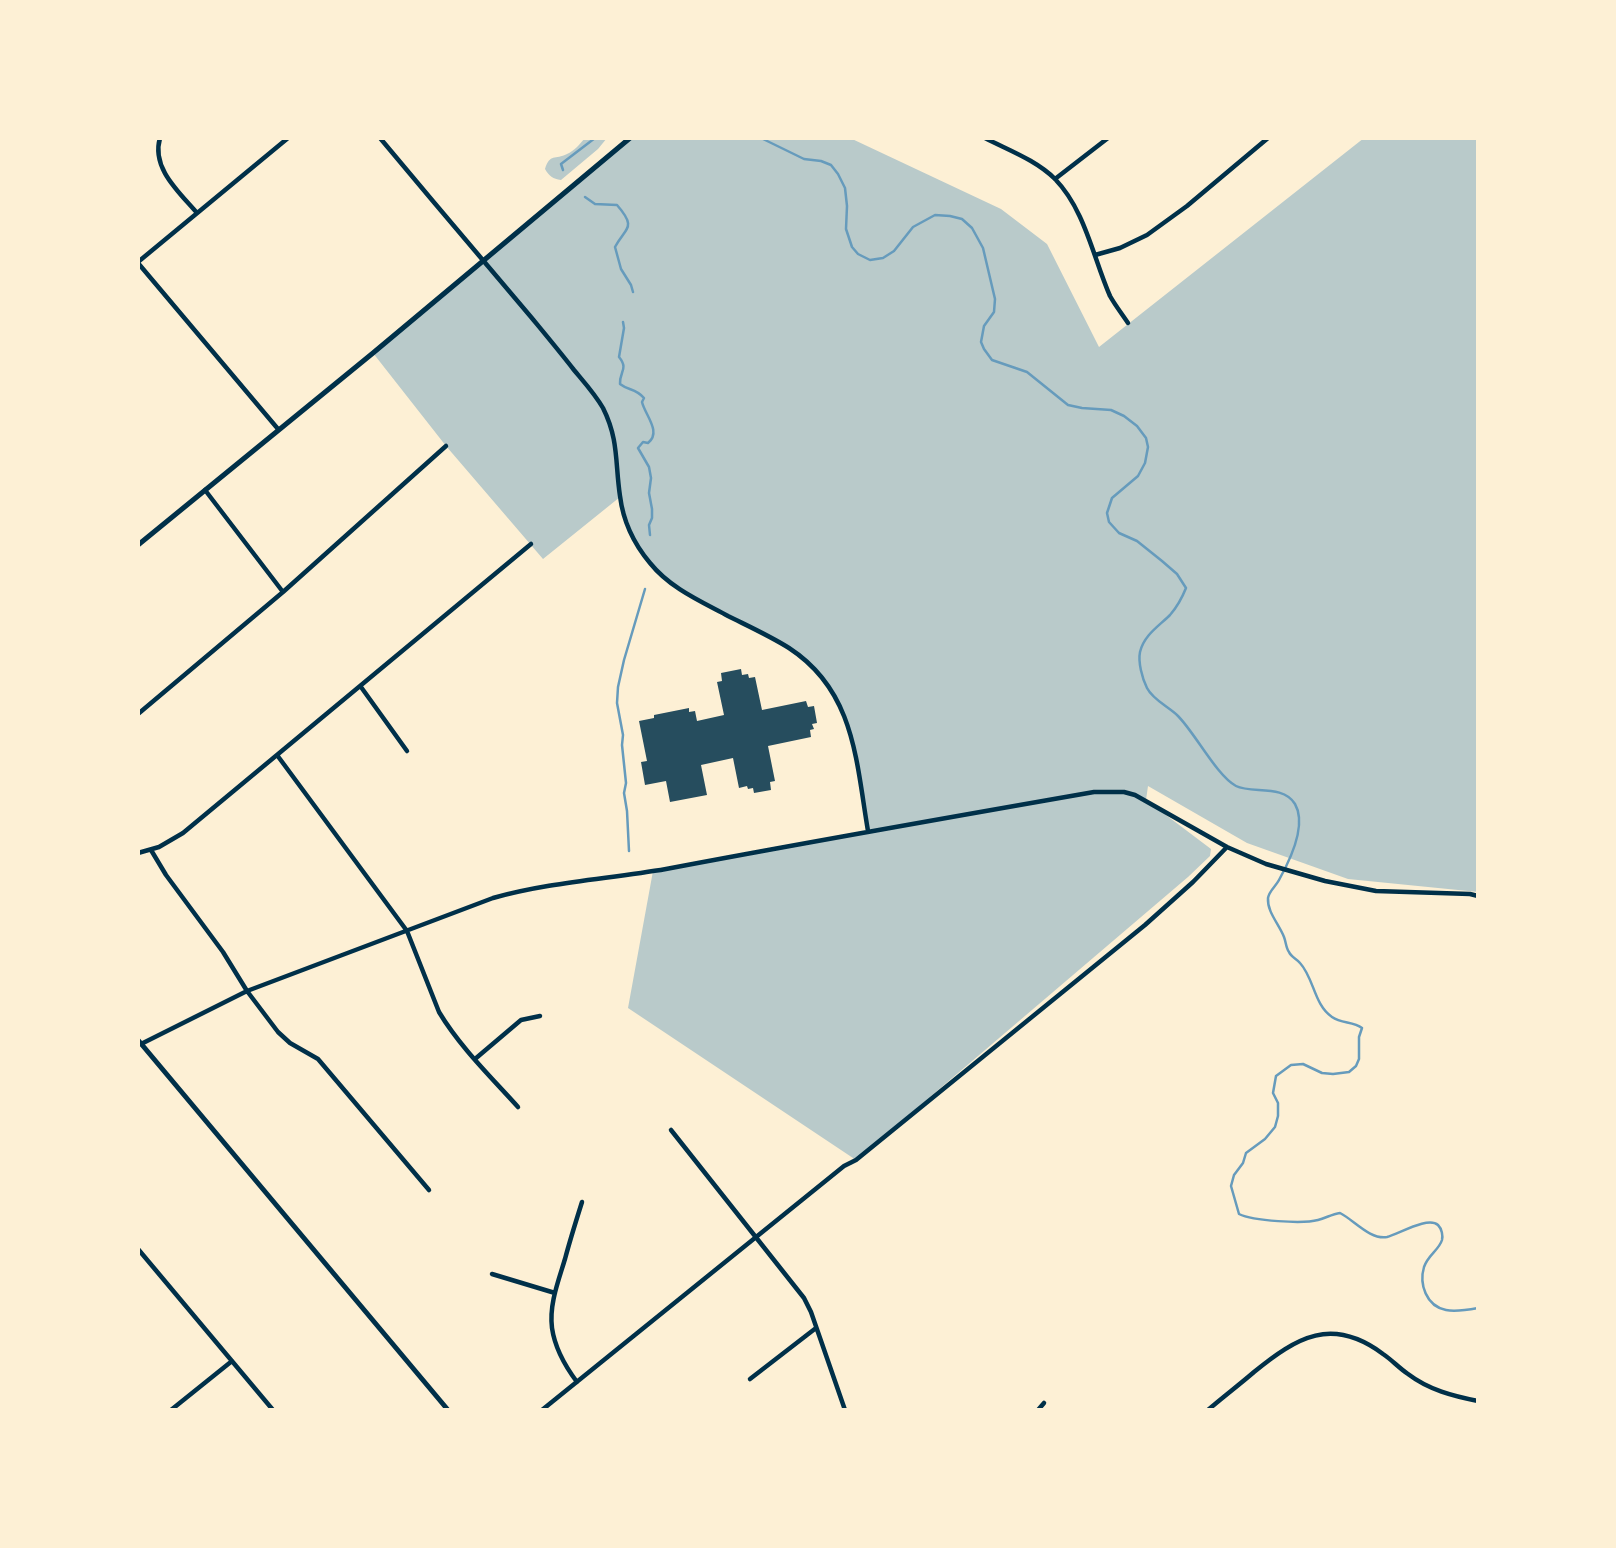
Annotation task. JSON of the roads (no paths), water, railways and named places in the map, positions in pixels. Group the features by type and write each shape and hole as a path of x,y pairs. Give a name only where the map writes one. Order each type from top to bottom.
{"street":[{"path":"160,138 160,162 167,177 197,213"},
{"path":"278,429 138,263 288,138"},
{"path":"380,138 601,405 616,443 620,496 625,520 636,544 650,564 667,581 693,598 790,649 820,676 834,694 845,714 853,741 868,831"},
{"path":"138,545 630,138"},
{"path":"985,138 1031,161 1055,179 1074,206 1086,230 1111,299 1128,323"},
{"path":"1055,179 1108,138"},
{"path":"1095,255 1121,248 1147,234 1187,206 1268,138"},
{"path":"138,714 283,592 446,446"},
{"path":"204,490 283,592"},
{"path":"138,853 159,847 183,833 531,544"},
{"path":"361,687 407,751"},
{"path":"277,755 407,931 445,1022 518,1107"},
{"path":"448,1410 140,1042 247,991 493,898 525,889 653,871 1094,792 1124,792 1146,800 1227,848 1266,864 1325,881 1376,891 1478,896"},
{"path":"542,1410 1145,925 1227,848"},
{"path":"151,850 278,1032 290,1043 318,1059 429,1190"},
{"path":"475,1059 521,1020 540,1016"},
{"path":"671,1130 804,1298 845,1410"},
{"path":"577,1382 557,1348 552,1328 552,1310 582,1202"},
{"path":"138,1249 273,1410"},
{"path":"492,1274 555,1293"},
{"path":"750,1379 816,1328"},
{"path":"1208,1410 1277,1353 1295,1342 1331,1333 1346,1335 1371,1346 1410,1376 1443,1393 1478,1401"},
{"path":"171,1410 232,1361"},
{"path":"1038,1410 1044,1403"}],"waterway":[{"path":"563,170 561,164 595,138"},
{"path":"761,138 804,159 831,165 845,188 846,229 852,247 858,254 870,260 883,258 894,251 913,227 935,215 962,219 972,228 983,248 995,299 994,312 984,326 981,342 992,360 1027,372 1068,405 1111,410 1124,416 1137,426 1146,438 1148,447 1145,463 1138,476 1112,498 1107,513 1109,522 1119,533 1137,541 1162,561 1177,574 1186,588 1173,612 1148,636 1142,646 1140,660 1144,680 1150,692 1178,716 1229,781 1243,788 1283,794 1295,804 1299,822 1298,833 1292,854 1269,895 1269,908 1288,950 1305,969 1321,1006 1332,1017 1362,1028 1359,1037 1359,1059 1349,1072 1322,1073 1303,1064 1291,1065 1276,1076 1273,1093 1278,1103 1278,1116 1275,1127 1265,1139 1246,1153 1231,1186 1239,1214 1266,1220 1301,1222 1340,1213 1368,1233 1381,1237 1421,1224 1433,1223 1440,1228 1442,1238 1441,1244 1424,1267 1423,1287 1429,1299 1439,1308 1446,1310 1478,1308"},
{"path":"585,197 595,204 617,205 627,218 628,227 615,247 621,269 633,292"},
{"path":"623,322 619,357 623,368 620,384 644,398 642,402 653,429 652,439 648,443 643,442 638,448 649,467 651,478 650,535"},
{"path":"629,851 623,735 617,703 624,660 645,589"}]}
